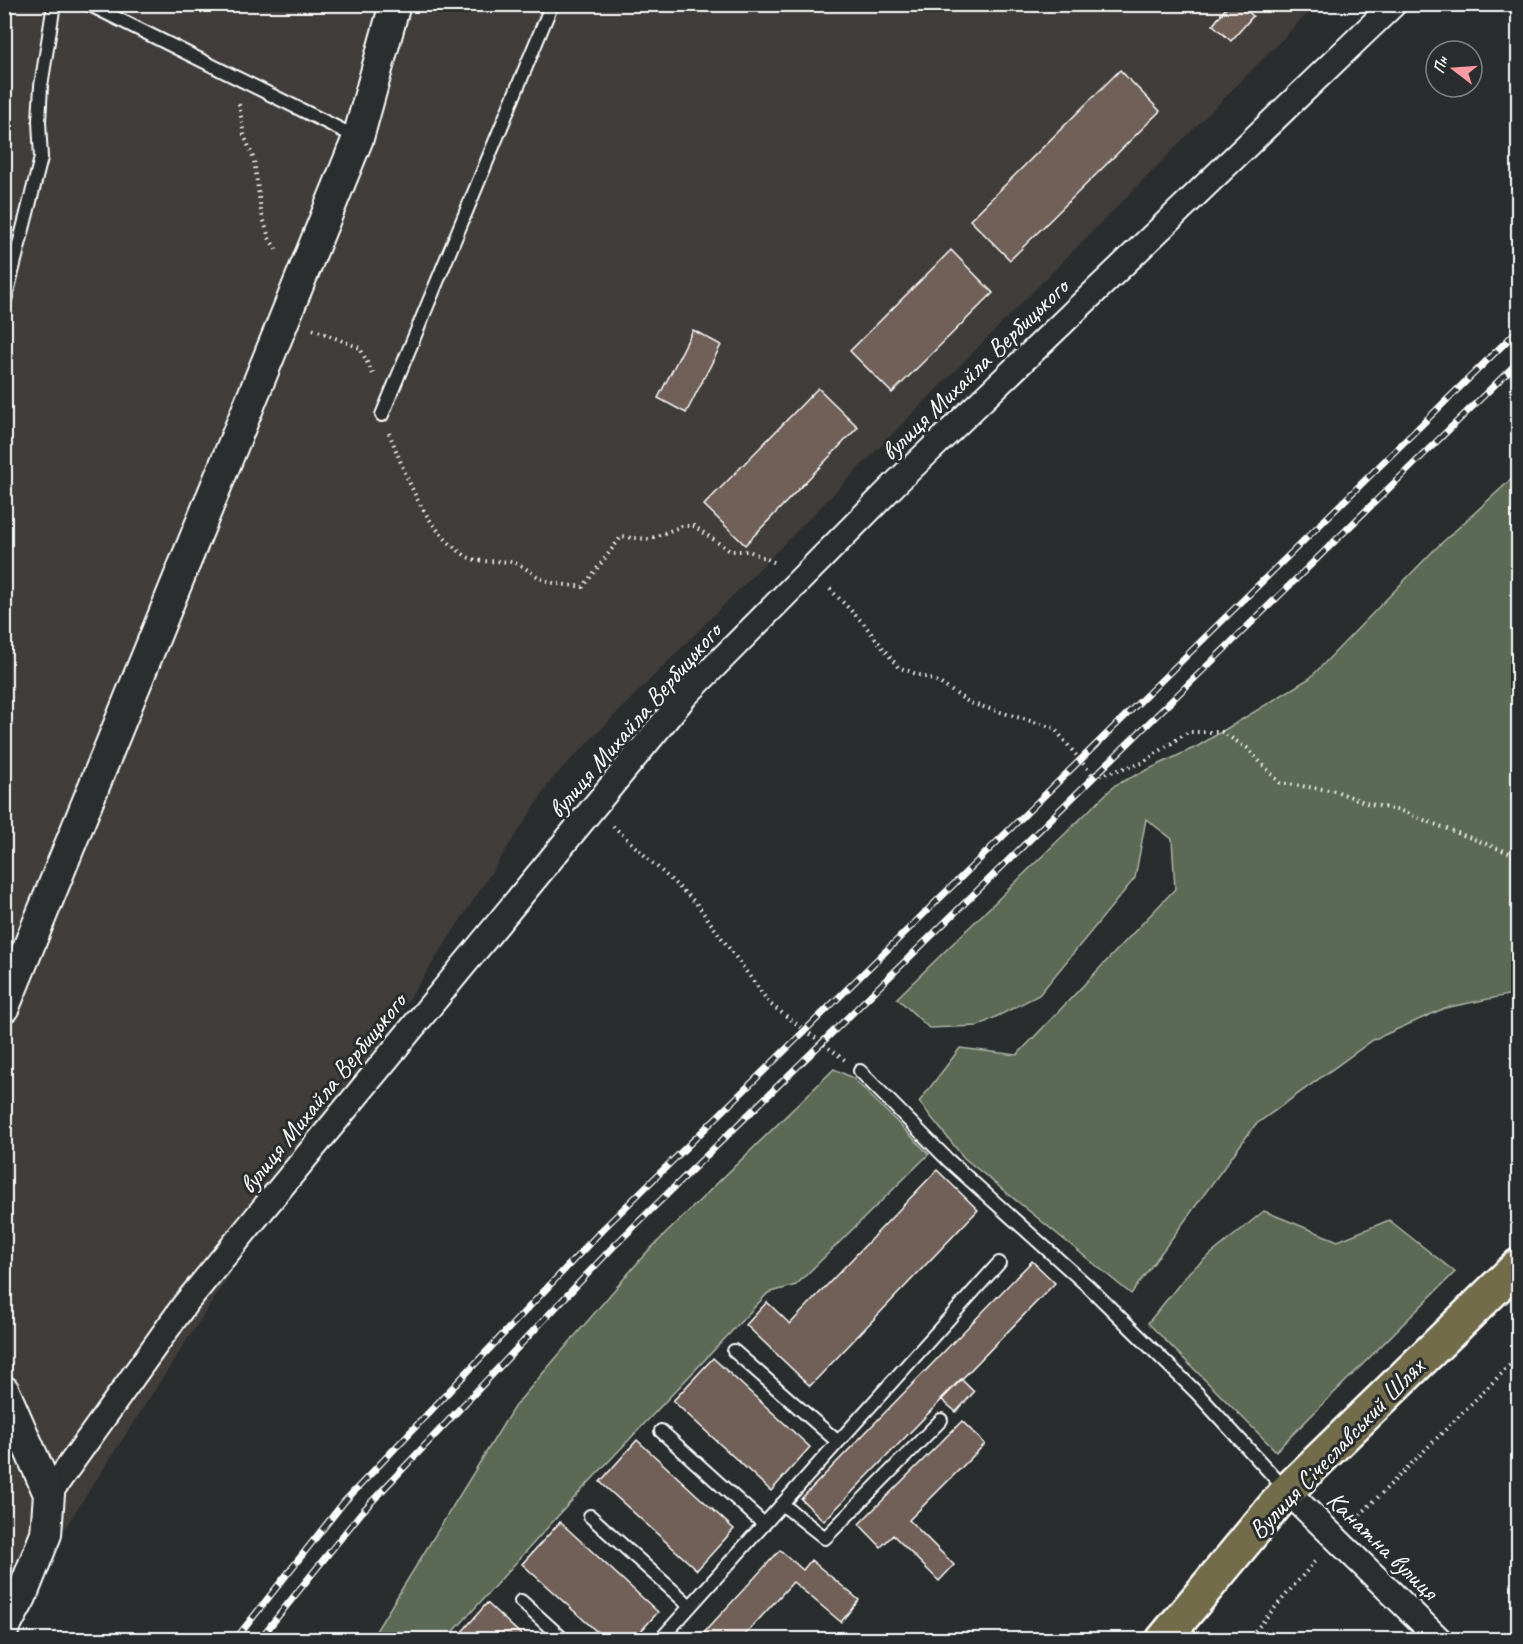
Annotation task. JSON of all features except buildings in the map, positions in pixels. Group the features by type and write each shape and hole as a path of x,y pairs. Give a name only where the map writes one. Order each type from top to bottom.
{"main road":[{"name":"Вулиця Січеславський Шлях","path":"1163,1640 1287,1491 1518,1266"}],"street":[{"path":"4,1007 358,138 395,4"},
{"name":"вулиця Михайла Вербицького","path":"49,1494 185,1304 686,695 899,480 1394,4"},
{"path":"4,1391 49,1494 45,1534 21,1597 4,1628"},
{"name":"Канатна вулиця","path":"1287,1491 1440,1640"}],"lane":[{"path":"4,304 31,205 40,158 41,86 54,4"},
{"path":"88,4 358,138"},
{"path":"382,415 552,4"},
{"path":"860,1071 948,1160 1089,1288 1197,1394 1287,1491"},
{"path":"660,1640 999,1263"},
{"path":"734,1351 838,1442"},
{"path":"782,1504 825,1538 941,1420"},
{"path":"661,1431 764,1524"},
{"path":"590,1516 690,1606"},
{"path":"521,1601 564,1640"}],"path":[{"path":"594,808 696,903 770,1004 860,1071"},
{"path":"1247,1640 1335,1539 1518,1357"}],"shaded area":[{"path":"5,5 1316,5 553,778 5,1620"}],"green space":[{"path":"1518,473 1518,993 1445,1008 1373,1040 1255,1125 1131,1294 964,1158 919,1102 960,1048 1017,1055 1175,889 1172,839 1146,819 1135,878 1039,995 978,1026 929,1028 897,998 1115,785 1198,746 1310,678 1434,550"},
{"path":"834,1069 853,1078 929,1154 796,1285 768,1293 576,1496 447,1639 371,1639 514,1407 645,1254"},
{"path":"1264,1211 1338,1241 1389,1220 1455,1272 1276,1451 1148,1323 1190,1271"}],"railway":[{"path":"235,1640 344,1502 603,1229 1518,330"},
{"path":"259,1640 361,1513 612,1248 1518,362"}]}
